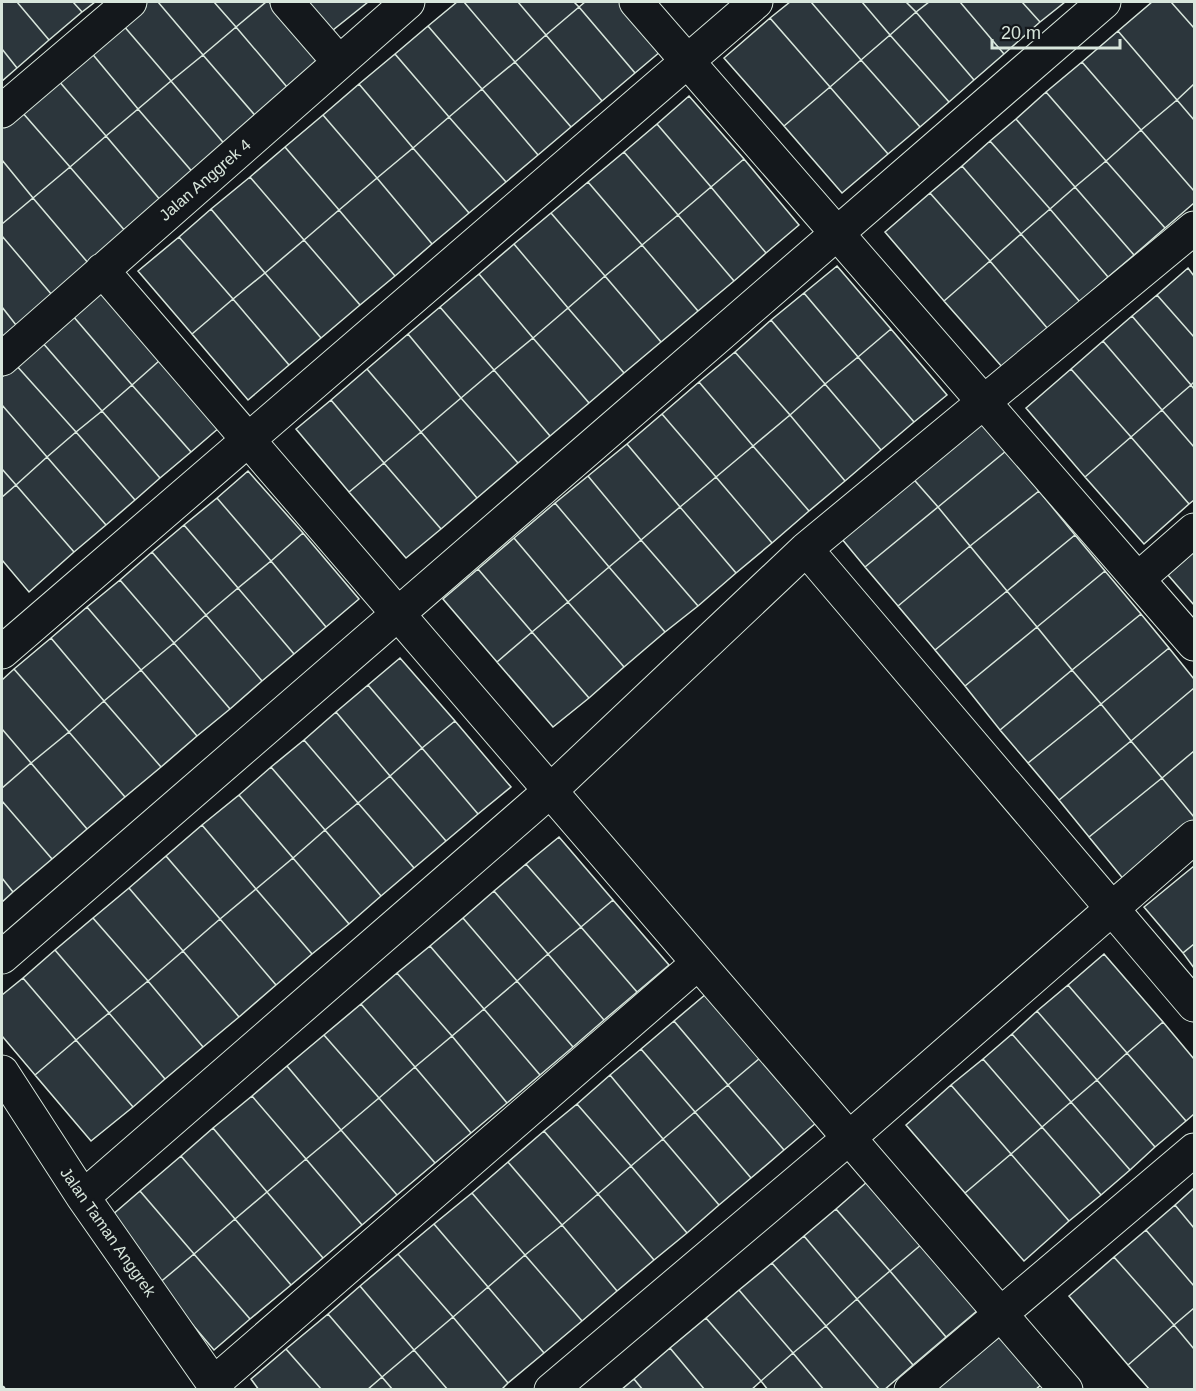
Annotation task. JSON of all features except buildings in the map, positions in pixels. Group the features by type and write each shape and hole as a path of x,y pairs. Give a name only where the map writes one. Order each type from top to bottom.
{"street":[{"path":"2,111 130,2"},
{"path":"287,2 339,62"},
{"name":"Jalan Anggrek 4","path":"2,359 408,2"},
{"path":"636,2 1194,644"},
{"path":"2,652 756,2"},
{"path":"2,957 1104,2"},
{"path":"83,1197 550,791 806,549 1194,228"},
{"path":"102,270 1066,1389"},
{"path":"1138,579 1194,530"},
{"path":"806,549 1194,1005"},
{"path":"551,1389 849,1138 1194,837"},
{"path":"216,1386 698,963"},
{"name":"Jalan Taman Anggrek","path":"2,1072 83,1197 216,1386"},
{"path":"912,1389 1194,1150"}]}
